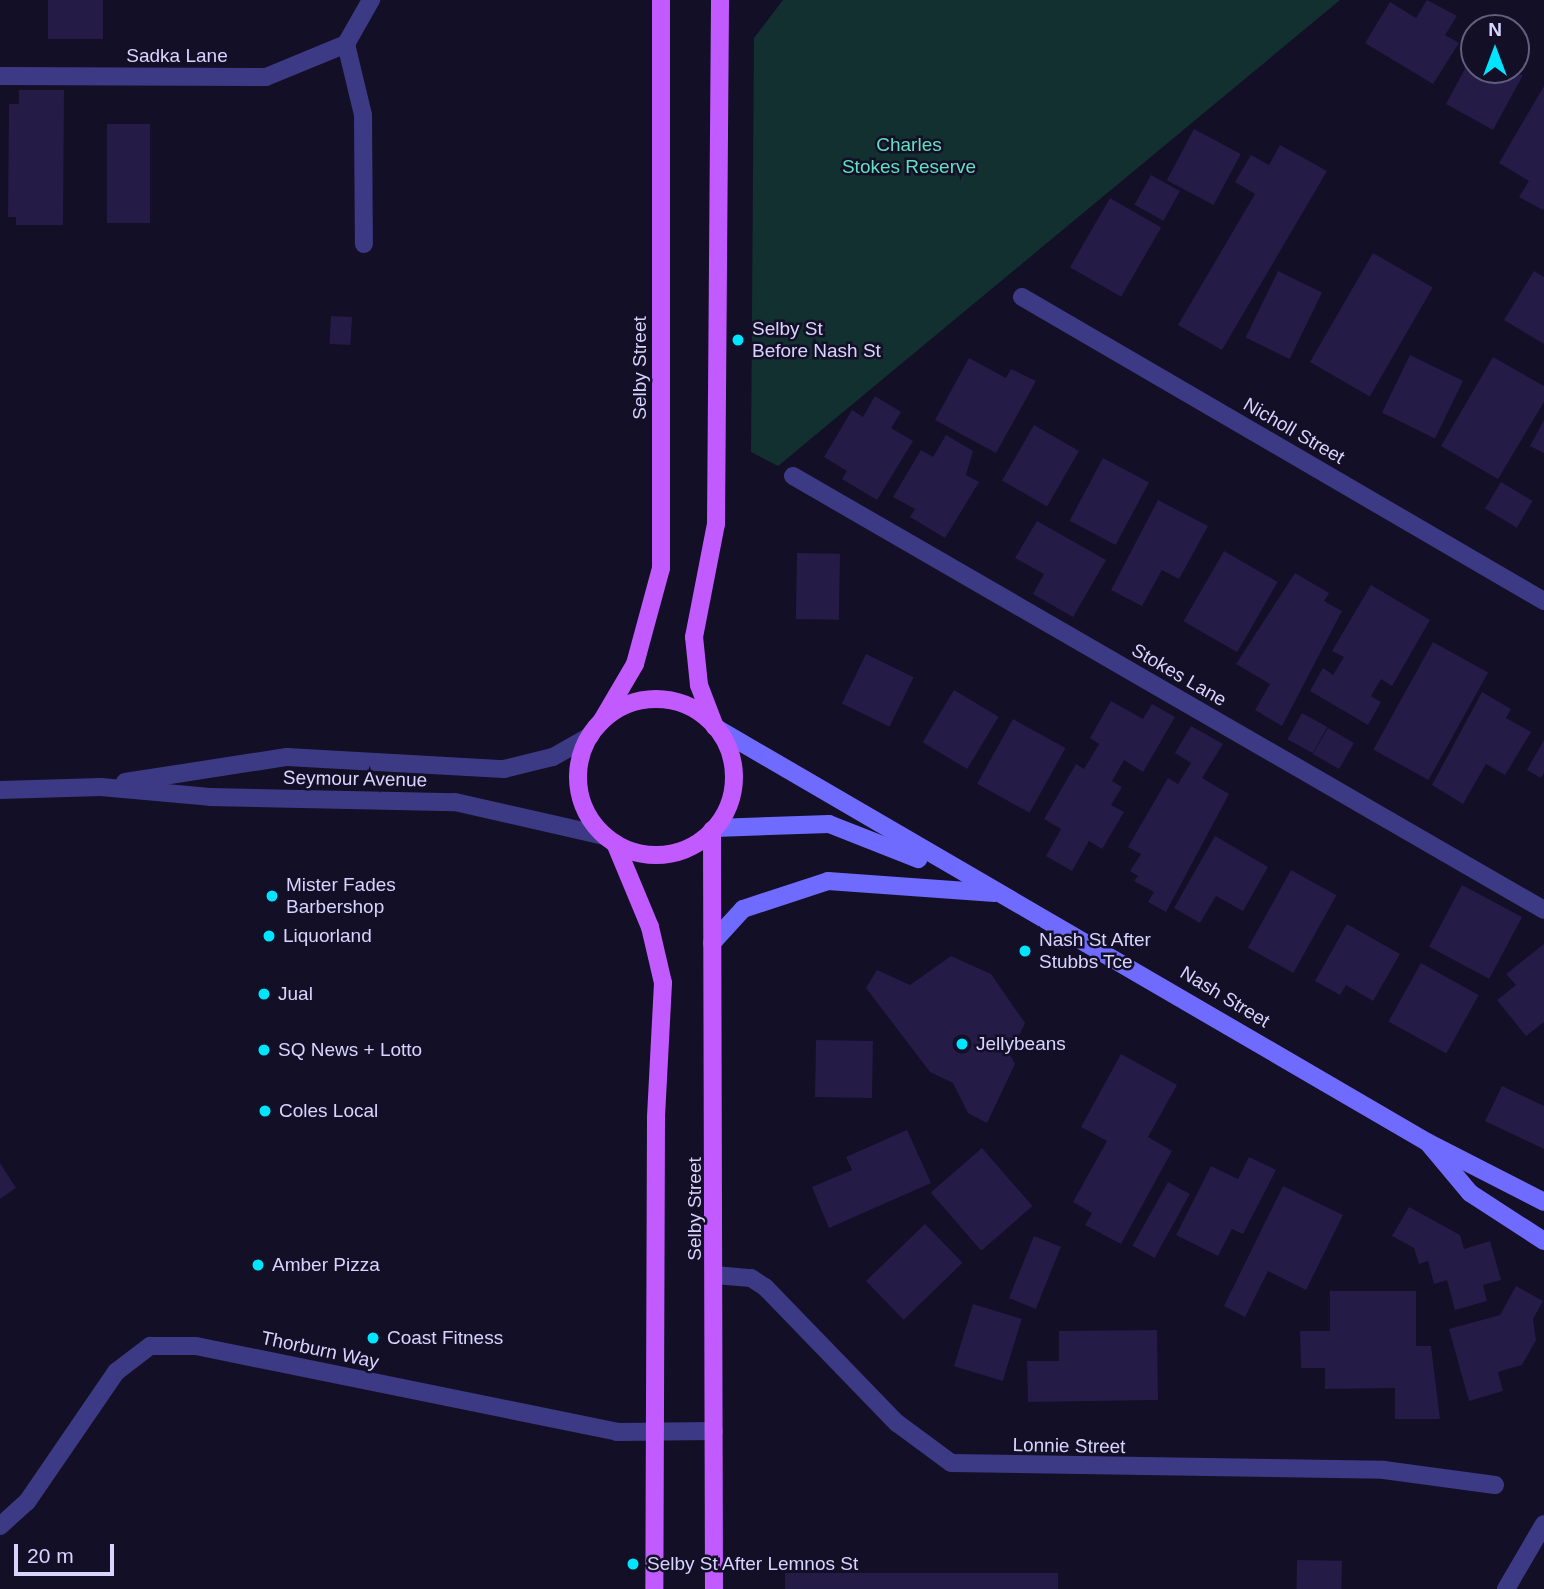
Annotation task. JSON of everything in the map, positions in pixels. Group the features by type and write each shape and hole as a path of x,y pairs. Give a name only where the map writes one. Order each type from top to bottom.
{"main road":[{"name":"Selby Street","path":"595,729 635,664 661,568 661,0"},
{"path":"716,728 694,709 662,699 633,703 595,729 579,789 590,818 610,839 660,855 687,849 714,829 734,781 730,754 716,728 699,685 694,638 716,524 720,0"},
{"name":"Nash Street","path":"716,728 1427,1142 1544,1202"},
{"name":"Nash Street","path":"714,829 829,824 998,894"},
{"name":"Selby Street","path":"713,1589 714,829"},
{"name":"Selby Street","path":"610,839 663,974 654,1589"},
{"path":"712,943 743,909 828,881 998,894"},
{"name":"Nash Street","path":"1427,1142 1470,1193 1544,1241"}],"street":[{"path":"364,244 363,116 346,44 371,0"},
{"name":"Sadka Lane","path":"0,76 265,77 346,44"},
{"name":"Nicholl Street","path":"1022,297 1544,601"},
{"name":"Stokes Lane","path":"793,476 1544,910"},
{"name":"Seymour Avenue","path":"0,790 101,786 287,757 504,769 553,757 595,729"},
{"name":"Seymour Avenue","path":"101,786 210,797 455,802 610,839"},
{"name":"Lonnie Street","path":"715,1275 751,1278 765,1287 897,1423 951,1463 1384,1470 1495,1485"},
{"name":"Thorburn Way","path":"0,1526 27,1503 116,1372 150,1346 196,1346 577,1424 655,1432 714,1431"},
{"path":"1506,1589 1544,1524"}],"green space":[{"name":"Charles Stokes Reserve","path":"783,0 1340,0 778,466 751,452 754,38"}],"building":[{"path":"48,0 103,0 103,39 48,39"},
{"path":"1427,0 1457,16 1445,35 1459,43 1433,84 1365,43 1390,2 1416,18"},
{"path":"1460,78 1460,84 1518,84 1493,130 1446,104"},
{"path":"1544,86 1543,210 1519,197 1529,181 1499,163"},
{"path":"19,90 64,90 63,225 16,225 16,217 8,217 9,104 19,104"},
{"path":"107,124 150,124 150,223 107,223"},
{"path":"1194,129 1241,154 1214,205 1167,180"},
{"path":"1280,145 1327,171 1222,350 1178,325 1255,194 1235,182 1251,155 1269,165"},
{"path":"1151,175 1180,191 1163,221 1135,205"},
{"path":"1110,198 1161,228 1121,297 1070,267"},
{"path":"1373,253 1433,288 1370,397 1310,362"},
{"path":"1278,271 1322,292 1290,359 1246,338"},
{"path":"1534,271 1544,277 1544,344 1504,320"},
{"path":"331,316 352,317 351,345 330,344"},
{"path":"1410,355 1463,381 1435,438 1382,413"},
{"path":"1493,357 1544,386 1544,402 1498,479 1441,446"},
{"path":"969,358 1006,378 1011,369 1036,381 996,453 935,420"},
{"path":"875,396 901,412 891,428 913,441 877,500 842,479 847,471 824,457 852,410 863,417"},
{"path":"1544,420 1544,453 1530,446"},
{"path":"1034,425 1079,451 1047,506 1002,480"},
{"path":"946,435 973,451 966,475 979,482 945,538 910,517 915,509 893,497 921,450 933,457"},
{"path":"1103,458 1149,482 1116,545 1070,521"},
{"path":"1501,482 1533,501 1517,528 1485,509"},
{"path":"1158,500 1208,526 1179,579 1162,570 1142,606 1111,590"},
{"path":"1037,521 1106,560 1073,617 1033,594 1044,574 1015,558"},
{"path":"1224,551 1278,582 1237,652 1184,621"},
{"path":"797,553 840,554 839,620 796,619"},
{"path":"1295,573 1329,593 1324,601 1342,611 1282,726 1255,710 1270,684 1236,664"},
{"path":"1371,585 1430,620 1392,686 1381,679 1371,696 1381,702 1368,725 1310,691 1323,668 1333,675 1344,657 1332,651"},
{"path":"1433,642 1488,673 1428,780 1373,750"},
{"path":"866,654 914,677 890,727 842,703"},
{"path":"954,690 999,717 967,769 923,742"},
{"path":"1482,692 1511,709 1506,718 1531,732 1505,775 1486,764 1463,804 1432,785"},
{"path":"1111,701 1143,719 1152,704 1175,717 1143,772 1124,760 1112,781 1122,787 1111,805 1124,812 1102,849 1089,841 1072,871 1046,856 1061,829 1044,819 1076,764 1084,769 1099,744 1090,738"},
{"path":"1302,713 1327,727 1313,753 1287,739"},
{"path":"1013,719 1065,748 1030,813 977,784"},
{"path":"1191,726 1223,744 1202,778 1229,794 1166,912 1148,902 1154,892 1134,881 1138,876 1130,871 1141,854 1128,847 1168,778 1178,784 1191,763 1175,753"},
{"path":"1328,728 1354,743 1339,769 1313,754"},
{"path":"1544,740 1544,773 1541,778 1527,770"},
{"path":"1215,836 1268,867 1243,911 1216,896 1200,923 1174,908"},
{"path":"1291,870 1336,895 1293,973 1248,948"},
{"path":"1462,885 1522,917 1489,979 1429,947"},
{"path":"1347,924 1400,954 1373,1001 1346,985 1340,995 1315,981"},
{"path":"1544,944 1544,1022 1526,1036 1497,1000 1516,985 1506,974"},
{"name":"Jellybeans","path":"951,956 991,974 1025,1023 1010,1055 1015,1064 987,1123 968,1113 953,1083 930,1072 866,988 877,970 910,985"},
{"path":"1421,963 1479,995 1446,1054 1389,1022"},
{"path":"816,1040 873,1041 872,1098 815,1097"},
{"path":"1121,1054 1177,1085 1148,1137 1172,1151 1121,1244 1085,1225 1092,1213 1073,1202 1107,1141 1081,1127"},
{"path":"1502,1086 1544,1106 1544,1149 1485,1121"},
{"path":"907,1130 931,1183 829,1228 812,1187 852,1170 846,1157"},
{"path":"982,1148 1033,1206 981,1251 931,1193"},
{"path":"1249,1157 1276,1170 1243,1234 1232,1229 1218,1256 1176,1235 1211,1166 1238,1179"},
{"path":"0,1163 16,1188 0,1199"},
{"path":"1168,1182 1190,1194 1154,1258 1133,1246"},
{"path":"1283,1186 1343,1215 1306,1290 1268,1271 1245,1317 1224,1306"},
{"path":"1409,1207 1460,1235 1464,1249 1490,1241 1501,1280 1483,1285 1487,1301 1455,1310 1447,1280 1434,1284 1428,1261 1419,1264 1414,1248 1392,1236"},
{"path":"925,1224 963,1263 904,1320 866,1281"},
{"path":"1034,1236 1061,1247 1036,1309 1009,1298"},
{"path":"1516,1286 1543,1301 1533,1319 1536,1340 1522,1365 1498,1372 1503,1391 1469,1401 1449,1329 1500,1315"},
{"path":"1330,1291 1416,1291 1416,1346 1431,1346 1440,1419 1395,1419 1395,1388 1325,1389 1325,1368 1301,1368 1300,1331 1330,1331"},
{"path":"973,1304 1022,1319 1003,1381 954,1366"},
{"path":"1157,1330 1158,1400 1028,1402 1027,1361 1059,1361 1059,1331"},
{"path":"1297,1560 1342,1561 1342,1589 1296,1589"},
{"path":"785,1573 1058,1573 1058,1589 785,1589"}],"place":[{"name":"Selby St Before Nash St","path":"738,340"},
{"name":"Mister Fades Barbershop","path":"272,896"},
{"name":"Liquorland","path":"269,936"},
{"name":"Nash St After Stubbs Tce","path":"1025,951"},
{"name":"Jual","path":"264,994"},
{"name":"Jellybeans","path":"962,1044"},
{"name":"SQ News + Lotto","path":"264,1050"},
{"name":"Coles Local","path":"265,1111"},
{"name":"Amber Pizza","path":"258,1265"},
{"name":"Coast Fitness","path":"373,1338"},
{"name":"Selby St After Lemnos St","path":"633,1564"}]}
